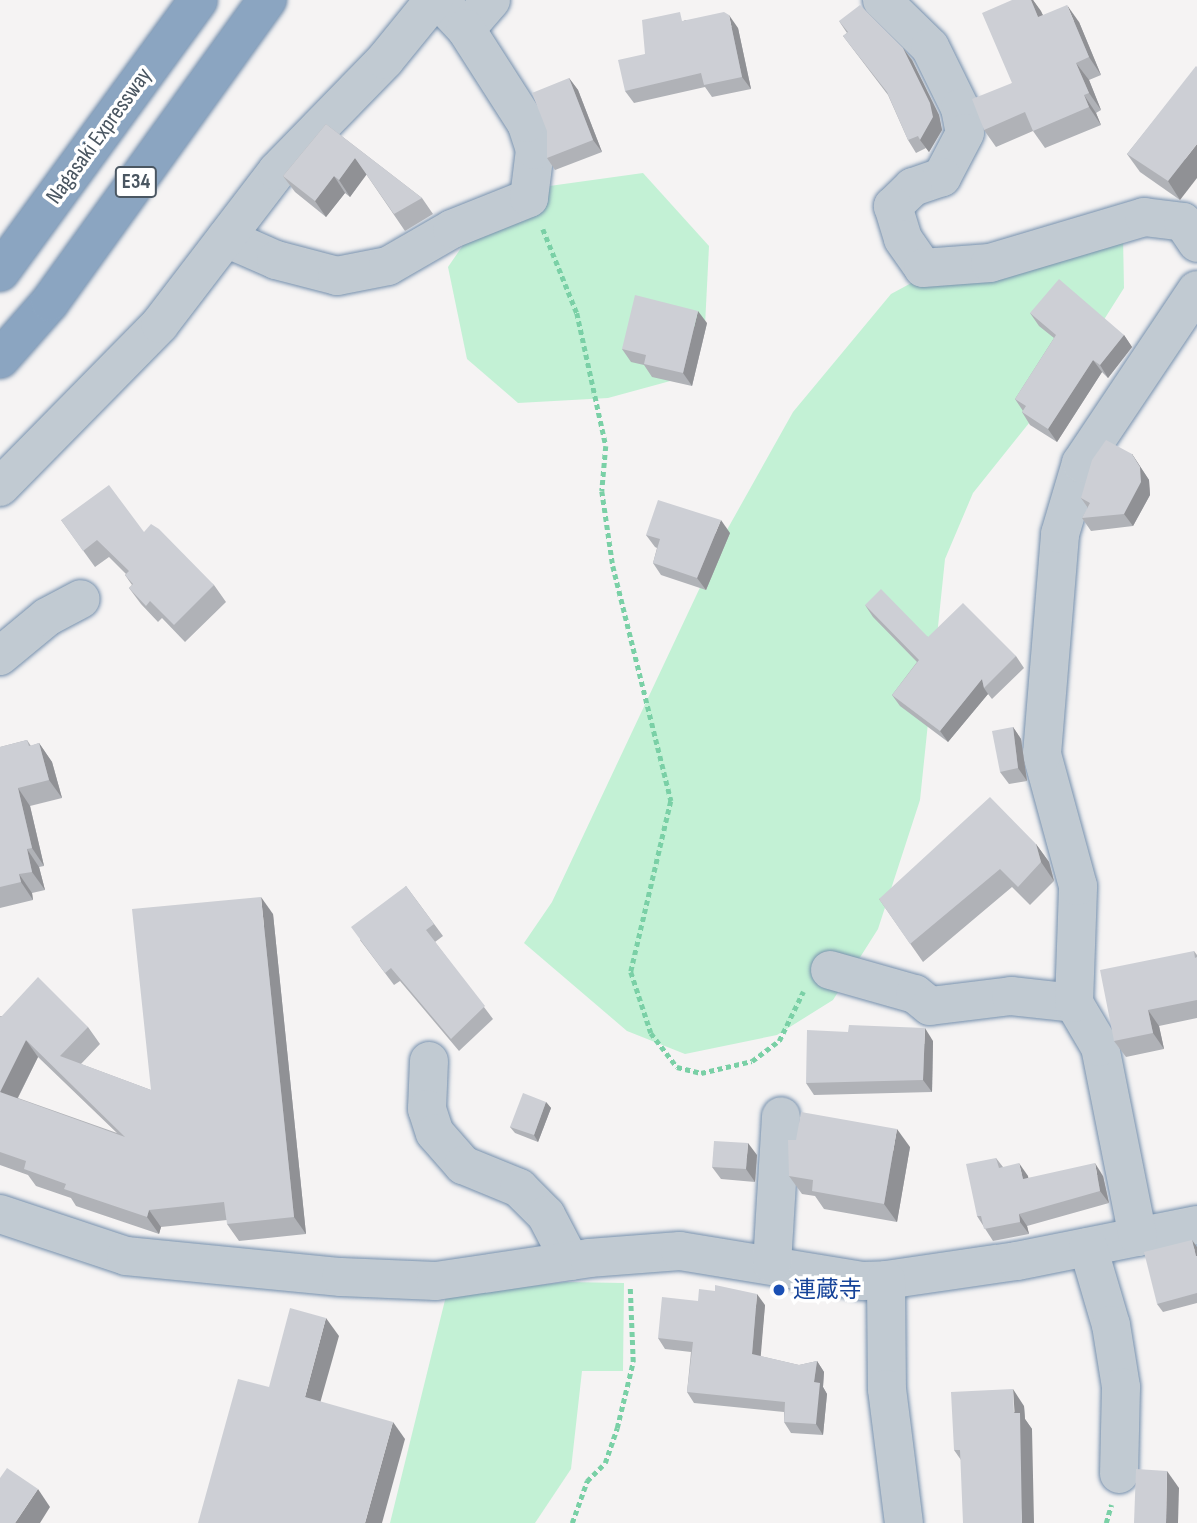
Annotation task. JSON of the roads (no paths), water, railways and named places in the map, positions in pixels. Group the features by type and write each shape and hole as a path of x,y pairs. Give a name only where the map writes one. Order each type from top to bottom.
{"highway":[{"name":"Nagasaki Expressway","path":"0,272 198,0"},
{"name":"E34","path":"0,359 50,302 267,0"}],"street":[{"path":"0,487 160,324 277,171 385,60 436,0 466,29 526,123 535,150 529,198 452,229 388,266 337,276 276,260 226,238"},
{"path":"466,29 491,0"},
{"path":"882,0 930,47 960,108 965,133 942,177 913,187 893,206 904,239 923,268 990,263 1144,217 1183,222 1197,243"},
{"path":"1138,1237 1100,1047 1074,1003 1078,887 1042,754 1060,534 1081,463 1197,290"},
{"path":"0,656 47,617 81,599"},
{"path":"830,970 915,994 930,1006 1011,996 1074,1003"},
{"path":"429,1061 427,1109 435,1133 463,1165 519,1188 546,1215 570,1261"},
{"path":"772,1264 781,1116"},
{"path":"0,1214 126,1256 341,1277 436,1281 570,1261 680,1251 863,1281 886,1280 934,1276 1197,1225"},
{"path":"1088,1247 1111,1325 1121,1387 1119,1474"},
{"path":"886,1280 887,1390 904,1523"}],"place":[{"name":"連蔵寺","path":"779,1290"}]}
